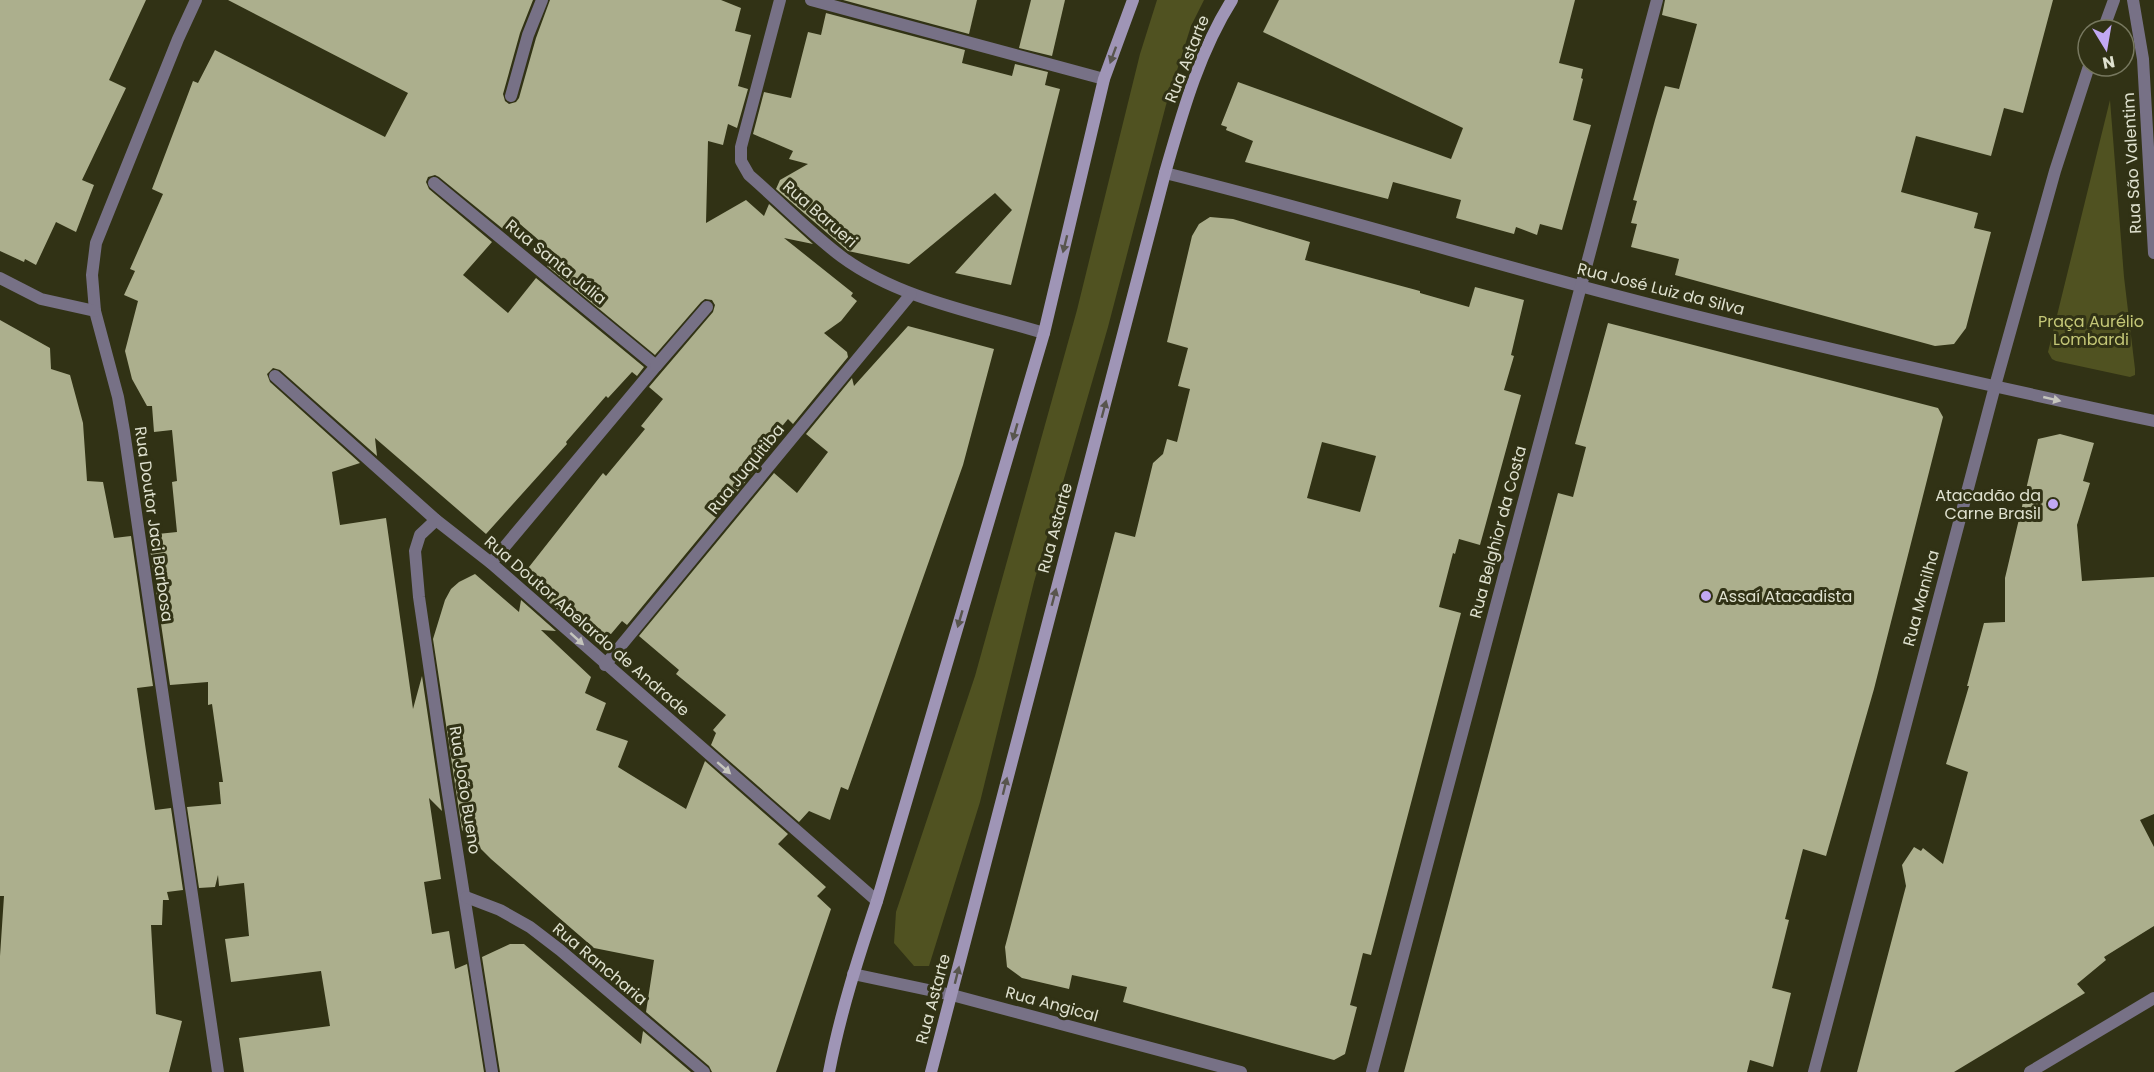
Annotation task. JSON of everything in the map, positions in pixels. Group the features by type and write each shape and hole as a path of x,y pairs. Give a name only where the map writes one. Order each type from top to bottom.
{"main road":[{"path":"829,1072 853,974 877,901 1044,333 1104,79 1133,0"},
{"name":"Rua Astarte","path":"931,1072 1165,173 1197,72 1222,16 1232,0"}],"street":[{"name":"Rua Doutor Jaci Barbosa","path":"196,0 178,39 96,243 92,275 95,311 118,397 124,431 218,1072"},
{"path":"511,96 528,35 542,0"},
{"name":"Rua Barueri","path":"780,0 741,147 741,161 749,175 843,258 875,276 911,294 1044,333"},
{"path":"811,0 1104,79"},
{"name":"Rua Belghior da Costa","path":"1372,1072 1657,0"},
{"path":"2107,18 2114,0"},
{"name":"Rua São Valentim","path":"2133,0 2143,59 2154,253"},
{"name":"Rua Manilha","path":"1814,1072 1995,386 2055,171 2085,78"},
{"name":"Rua José Luiz da Silva","path":"1165,173 1267,198 1581,286 1875,361 2154,421"},
{"name":"Rua Santa Júlia","path":"434,183 656,366"},
{"path":"0,278 41,299 95,311"},
{"name":"Rua Juquitiba","path":"605,665 911,294"},
{"path":"491,563 707,307"},
{"name":"Rua Doutor Abelardo de Andrade","path":"275,376 436,520 491,563 877,901"},
{"name":"Rua João Bueno","path":"436,520 420,535 415,551 427,656 492,1072"},
{"name":"Rua Rancharia","path":"466,897 500,910 530,927 704,1072"},
{"name":"Rua Angical","path":"853,974 952,995 1241,1072"},
{"path":"2030,1072 2154,998"}],"green space":[{"path":"1157,0 1204,0 1191,26 1166,105 1108,327 1034,582 980,802 929,966 914,966 894,943 896,912 975,676 1077,310 1140,54"},
{"name":"Praça Aurélio Lombardi","path":"2110,100 2124,277 2135,369 2135,375 2130,377 2056,361 2048,352"}],"building":[{"path":"0,0 146,0 109,80 126,88 82,180 94,185 76,232 56,222 36,265 0,251"},
{"path":"228,0 533,0 520,33 503,94 505,101 509,104 516,102 519,98 536,38 550,0 721,0 741,8 735,31 751,35 738,86 748,89 737,128 728,124 723,145 708,141 706,223 746,200 764,216 769,204 813,244 784,238 853,293 851,296 857,301 841,321 824,333 847,352 848,357 793,424 788,419 756,458 761,463 627,625 622,621 611,634 583,632 526,582 529,567 603,473 606,476 645,429 641,426 663,399 649,387 713,312 715,305 712,300 705,299 701,302 655,355 547,266 556,255 513,218 503,229 439,177 435,175 428,177 426,182 429,189 492,242 463,275 508,313 536,278 644,367 637,376 632,372 608,398 606,396 566,442 567,444 486,534 375,438 377,456 280,370 273,368 267,374 270,382 360,463 332,472 340,525 386,518 413,709 422,676 442,811 429,798 441,879 424,882 432,934 449,931 455,969 467,964 484,1072 244,1072 239,1038 330,1026 321,971 231,982 225,939 249,936 244,883 219,886 218,875 215,887 199,888 187,807 221,804 219,782 223,782 212,704 208,705 208,682 170,685 148,535 177,532 172,482 177,481 172,430 154,432 152,406 147,406 132,379 125,351 138,301 124,295 135,271 130,269 163,194 152,189 193,81 198,83 215,50 385,137 408,93"},
{"path":"843,0 977,0 969,34"},
{"path":"1031,0 1065,0 1052,56 1019,48"},
{"path":"1279,0 1575,0 1559,63 1583,69 1581,78 1583,79 1573,120 1591,125 1562,230 1540,224 1537,235 1516,227 1514,234 1456,218 1461,200 1393,182 1388,199 1245,162 1253,141 1226,130 1227,127 1221,125 1238,82 1451,159 1463,128 1263,32"},
{"path":"1665,0 2053,0 2023,113 2004,108 1991,156 1916,136 1901,192 1978,213 1974,228 1991,232 1966,328 1954,344 1935,346 1675,275 1679,259 1631,247 1637,224 1631,223 1637,201 1633,200 1665,86 1679,89 1697,24 1662,15"},
{"path":"826,13 965,50 962,63 1012,76 1015,64 1048,72 1045,85 1060,89 1011,285 955,273 1012,210 995,193 909,264 848,251 776,189 780,180 808,164 789,159 793,151 753,134 764,92 791,98 808,32 821,35"},
{"path":"1210,217 1233,219 1310,242 1305,260 1420,291 1420,293 1469,307 1475,287 1524,300 1511,355 1514,356 1504,390 1521,395 1480,545 1459,539 1455,554 1453,553 1439,607 1461,613 1371,955 1363,953 1350,1005 1357,1007 1345,1054 1334,1060 1123,1002 1127,987 1072,975 1069,989 1022,978 1007,967 1005,947 1115,532 1135,537 1153,463 1163,454 1167,439 1177,442 1190,389 1178,386 1188,348 1167,342 1192,236 1199,224","holes":["1322,442 1376,456 1360,512 1307,498"]},
{"path":"0,320 50,348 51,369 70,375 83,423 87,481 103,482 114,538 131,536 153,686 137,688 146,751 155,810 171,808 183,890 167,892 169,900 163,900 162,925 151,925 156,1014 182,1021 169,1072 0,1072 0,956 4,896 0,896"},
{"path":"1608,323 1938,408 1943,417 1874,689 1826,856 1803,849 1785,919 1789,920 1772,988 1791,993 1773,1067 1750,1060 1747,1072 1404,1072 1558,493 1573,497 1586,447 1575,444"},
{"path":"908,326 994,349 963,465 848,790 841,787 830,820 809,811 799,822 711,745 716,733 713,730 726,715 676,674 679,670 639,636 774,473 797,493 828,452 806,434 852,378 854,386"},
{"path":"2060,434 2094,443 2083,481 2090,483 2077,525 2082,581 2154,577 2154,814 2140,820 2154,847 2154,926 2104,957 2106,960 2077,984 2085,993 1954,1072 1857,1072 1906,886 1902,865 1914,847 1921,851 1923,848 1943,864 1968,772 1946,764 1969,686 1967,686 1984,623 2005,622 2005,578 2038,439"},
{"path":"475,574 519,612 521,600 556,631 541,630 591,677 585,693 606,703 596,730 628,741 618,767 686,809 705,761 788,834 778,844 826,887 817,896 831,909 776,1072 712,1072 709,1066 646,1012 654,960 594,948 491,859 462,830 433,639 445,600 451,589"},
{"path":"510,944 524,944 641,1044 643,1031 691,1072 500,1072 482,957"}],"place":[{"name":"Atacadão da Carne Brasil","path":"2053,504"},
{"name":"Assaí Atacadista","path":"1706,596"}]}
